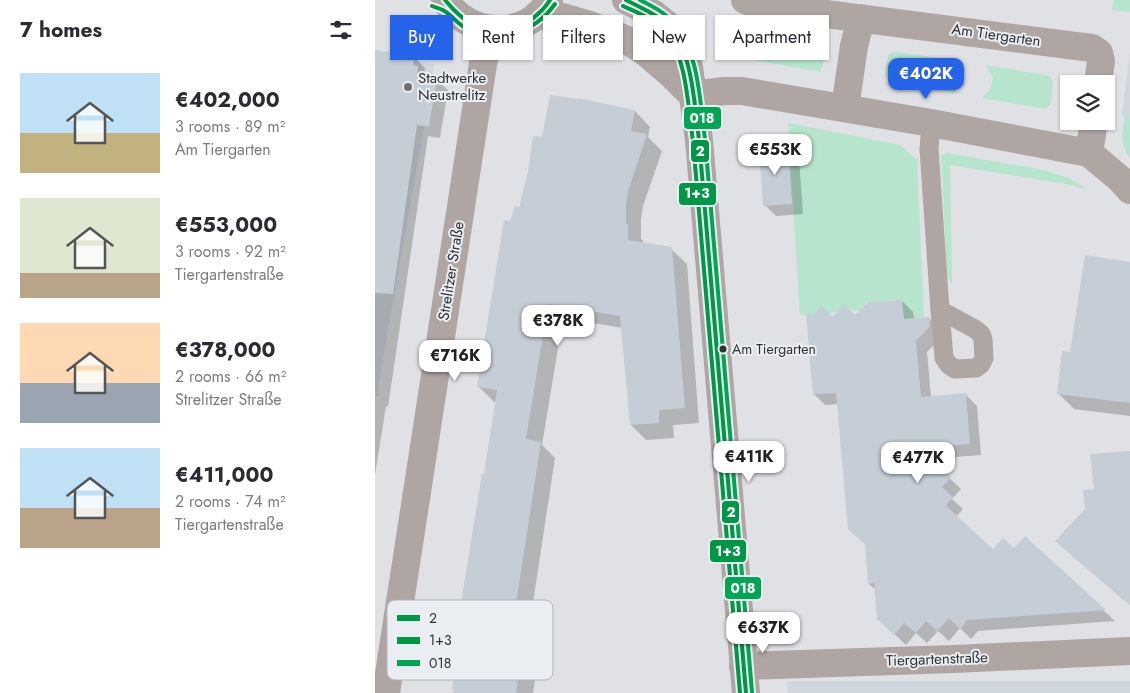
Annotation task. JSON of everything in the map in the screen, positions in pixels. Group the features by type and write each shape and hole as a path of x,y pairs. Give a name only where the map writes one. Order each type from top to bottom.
{"street":[{"path":"626,0 655,14 670,27 681,44 689,67 699,140 745,693"},
{"name":"Am Tiergarten","path":"745,0 756,5 1092,48 1099,53 1101,61 1099,75"},
{"path":"442,2 463,19"},
{"path":"533,17 543,8 562,17 590,25 623,38 644,51 692,95"},
{"path":"845,108 854,46 861,18"},
{"name":"Strelitzer Straße","path":"400,600 484,60"},
{"path":"692,95 742,91 931,123 1089,153 1120,178 1130,190"},
{"path":"1089,153 1093,130"},
{"name":"Tiergartenstraße","path":"743,666 964,659 1130,651"},
{"name":"Strelitzer Straße","path":"386,693 388,680"}],"lane":[{"path":"931,123 929,149 940,310"}],"shaded area":[{"path":"375,50 390,52 390,60 418,60 434,64 432,77 437,78 429,127 424,127 382,364 379,393 378,397 375,396"},
{"path":"1130,53 1130,158 1122,138 1125,115 1122,115"},
{"path":"787,681 1130,681 1130,693 788,693"}],"green space":[{"path":"1114,0 1130,0 1130,12 1112,10"},
{"path":"893,51 963,62 955,69 952,76 952,84 956,93 889,81 885,75 888,55"},
{"path":"753,60 824,60 821,72"},
{"path":"985,65 1050,76 1053,81 1051,103 1046,109 982,98 990,90 993,77"},
{"path":"1125,115 1130,116 1130,158 1123,143"},
{"path":"788,123 900,145 917,160 924,317 904,319 902,300 889,300 881,309 874,309 867,302 860,310 851,311 844,304 837,312 800,315"},
{"path":"947,153 1044,170 1069,178 1088,190 1072,185 950,165 952,285 947,275 941,156"}],"building":[{"path":"375,50 390,52 390,60 414,60 413,65 418,66 417,75 437,78 429,127 417,125 393,294 375,293"},
{"path":"550,95 578,98 635,110 631,131 647,134 628,191 626,224 628,224 628,240 672,247 685,408 659,410 659,423 630,425 620,316 548,304 526,439 541,442 517,600 461,600 497,390 477,387 504,220 510,221 515,206 519,207 528,172 533,136 542,137"},
{"path":"788,145 792,204 763,206 759,147"},
{"path":"1085,255 1130,262 1130,403 1057,394 1062,351 1070,352"},
{"path":"902,300 904,319 929,317 930,326 916,341 921,397 966,393 970,444 918,448 951,477 942,487 953,497 946,506 993,549 1003,538 1014,548 1025,536 1106,610 967,620 960,629 949,618 937,631 926,621 916,633 904,623 894,635 877,619 874,583 868,584 865,544 848,529 836,393 813,394 806,314 814,314 821,306 833,317 844,304 855,315 868,302"},
{"path":"1130,451 1130,605 1055,541 1085,509 1083,490 1094,489 1090,454"},
{"path":"453,680 518,680 516,693 453,693 454,689 452,689"}],"transit line":[{"name":"2","path":"445,0 464,19 486,28 496,29 515,27 524,23 541,11 550,0"},
{"name":"2","path":"626,0 664,22 677,36 688,64 694,96 746,693"},
{"name":"018","path":"640,0 663,13 675,24 683,36 694,64 700,94 752,692"},
{"name":"1+3","path":"432,6 444,11 461,25 477,33 489,36 502,36 526,29 537,22 555,4"},
{"name":"1+3","path":"623,6 652,20 666,32 678,55 685,84 693,141 740,693"}],"place":[{"name":"Stadtwerke Neustrelitz","path":"408,87"},
{"name":"Am Tiergarten","path":"723,349"}]}
